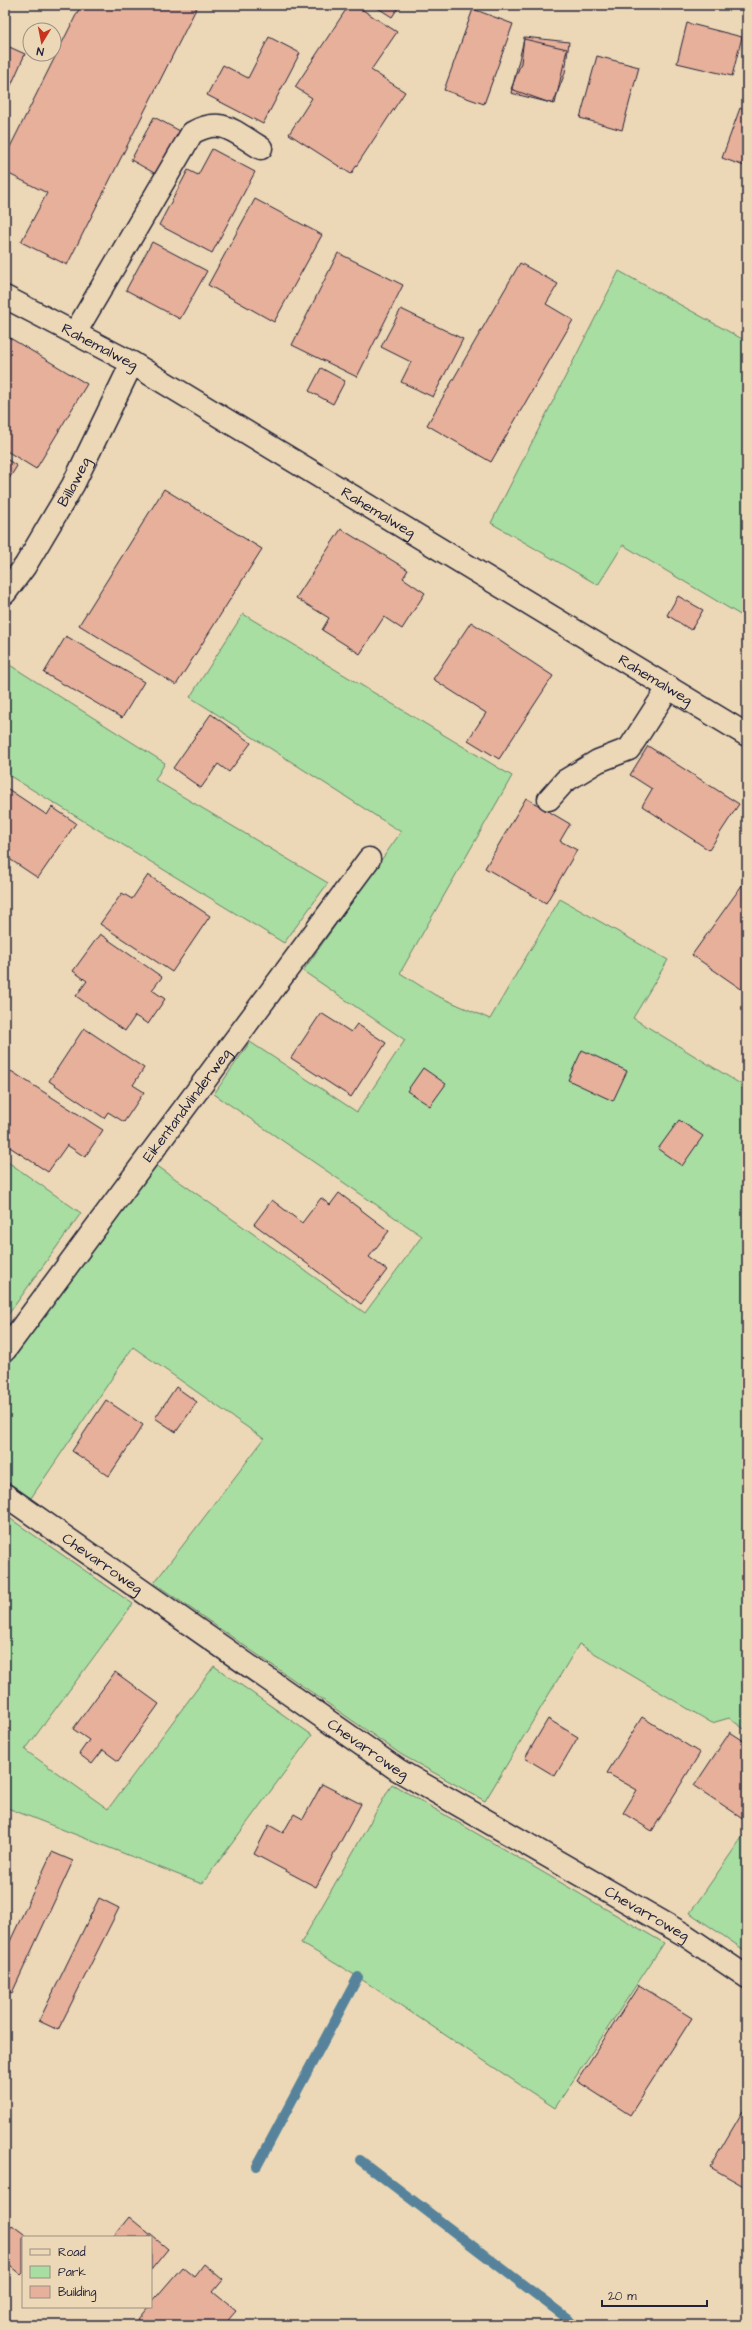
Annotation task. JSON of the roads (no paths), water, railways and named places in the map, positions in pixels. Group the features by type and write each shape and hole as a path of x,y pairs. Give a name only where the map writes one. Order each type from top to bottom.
{"street":[{"path":"75,333 192,133 204,126 220,124 261,148"},
{"name":"Rahemalweg","path":"5,297 132,363 747,734"},
{"name":"Billaweg","path":"5,593 25,566 73,486 132,363"},
{"path":"549,799 565,782 598,761 629,749 669,687"},
{"name":"Eikentandvlinderweg","path":"5,1350 369,859"},
{"name":"Chevarroweg","path":"5,1495 398,1770 685,1935 747,1977"}],"waterway":[{"path":"257,2166 358,1977"},
{"path":"360,2160 576,2325"}]}
